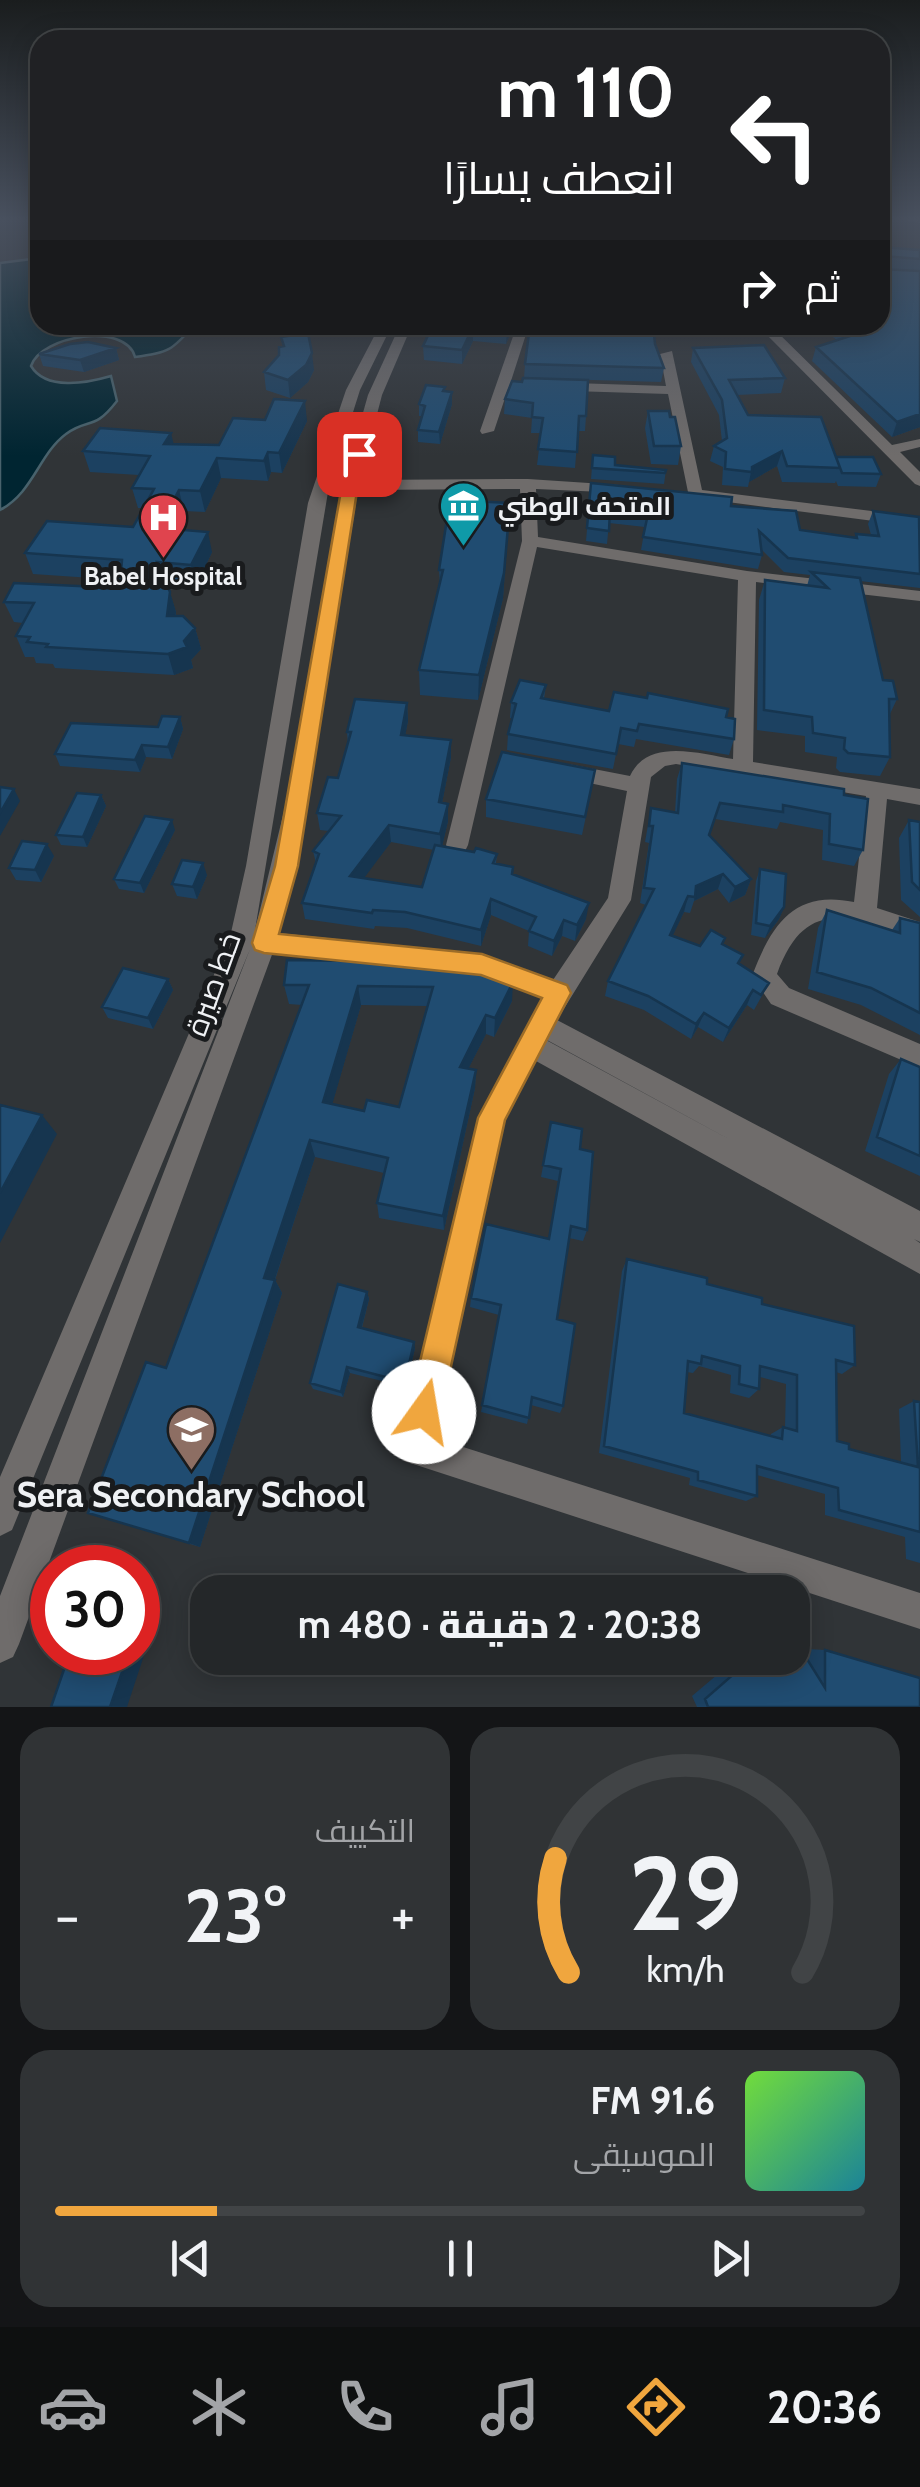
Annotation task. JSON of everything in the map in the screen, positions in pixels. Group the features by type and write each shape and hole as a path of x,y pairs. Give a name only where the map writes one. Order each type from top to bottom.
{"street":[{"name":"خط صيرة","path":"0,1644 253,940 257,866 316,502 353,390 381,335"},
{"name":"خط صيرة","path":"0,1518 287,866 350,485 376,392 402,335"},
{"path":"487,431 520,335"},
{"path":"773,335 920,481"},
{"path":"667,354 695,494"},
{"path":"504,385 674,390"},
{"path":"890,450 920,443"},
{"path":"323,484 528,484 639,491"},
{"path":"458,845 485,756 530,542 528,484"},
{"path":"676,493 920,522"},
{"path":"530,542 746,576 920,596"},
{"path":"743,768 746,576"},
{"path":"920,797 676,757 659,760 641,774 636,784 619,900 558,993 492,1118 416,1449 920,1611"},
{"path":"547,768 636,784"},
{"path":"866,914 877,790"},
{"path":"920,932 836,908 805,912 779,941 764,976 780,996 920,1056"},
{"path":"253,940 482,964 558,993"},
{"path":"538,1036 920,1227"},
{"path":"538,1036 920,1259"}],"water":[{"path":"0,297 30,297 30,335 184,335 169,349 135,357 128,346 101,336 66,340 38,355 31,366 46,379 79,383 111,376 117,401 102,417 74,429 57,442 20,494 0,510"}],"building":[{"path":"890,297 920,297 920,414 897,422 816,347 853,335 890,335"},
{"path":"308,335 312,353 306,365 288,380 264,372 279,355 279,347 284,346 281,337"},
{"path":"428,335 469,335 462,350 423,346"},
{"path":"529,335 654,335 664,368 525,364"},
{"path":"88,342 116,348 80,360 39,354 70,344"},
{"path":"764,345 785,378 729,380 748,415 821,417 840,468 787,466 782,451 752,467 752,472 725,469 726,452 714,446 727,438 722,400 693,348"},
{"path":"523,378 588,380 586,416 579,416 577,452 538,449 543,418 532,417 533,403 505,399 512,381 522,382"},
{"path":"426,385 445,387 443,391 452,392 439,432 418,430 425,406 419,404"},
{"path":"274,399 305,401 279,453 268,452 264,461 217,458 200,491 179,490 159,528 208,532 191,565 157,562 170,592 167,616 183,616 195,628 184,641 187,647 168,654 46,647 48,644 27,642 30,637 16,636 34,603 4,602 14,583 120,588 122,560 25,553 47,521 133,527 154,489 132,488 150,456 83,451 100,428 171,433 164,444 219,445 233,418 265,420"},
{"path":"648,411 669,411 670,417 675,417 681,446 654,446"},
{"path":"593,455 615,457 615,465 666,470 665,473 592,468"},
{"path":"836,457 873,457 881,474 842,473"},
{"path":"591,483 732,497 731,506 796,511 800,530 857,538 856,534 879,536 873,511 919,517 920,574 788,558 759,531 762,555 643,537 648,514 610,510 609,531 587,528"},
{"path":"450,500 510,503 504,573 479,675 419,670 443,570 439,570"},
{"path":"811,572 860,578 883,680 893,681 897,699 889,699 890,757 848,753 844,749 845,738 813,733 812,717 764,710 765,580 828,588"},
{"path":"520,680 546,685 541,698 609,711 614,692 647,698 648,693 728,709 726,717 735,719 734,739 639,724 637,731 621,728 616,754 508,734 516,704 511,702"},
{"path":"355,699 407,703 401,735 451,740 439,802 448,804 440,834 389,825 350,876 422,887 435,845 474,852 476,848 497,854 493,863 513,867 512,874 589,903 577,925 564,920 554,941 529,931 536,917 491,899 481,930 405,912 372,913 302,903 319,854 313,851 341,816 317,813 328,777 338,778 351,732 347,732"},
{"path":"162,716 180,717 168,747 142,745 135,760 55,754 71,723 158,727"},
{"path":"502,752 595,770 585,817 486,799"},
{"path":"682,763 844,789 844,795 868,799 863,850 829,844 830,814 783,805 783,812 720,803 709,835 751,879 735,887 723,874 696,886 695,897 688,896 670,935 700,946 711,930 725,938 722,944 743,955 738,963 769,983 761,995 753,990 729,1028 704,1013 696,1024 648,996 608,981 654,889 644,888 653,826 649,826 651,808 678,813"},
{"path":"0,787 14,789 0,813"},
{"path":"77,793 101,795 83,837 56,835"},
{"path":"145,816 172,820 140,883 114,879"},
{"path":"909,820 920,822 920,890 912,882"},
{"path":"22,841 47,844 35,870 9,868"},
{"path":"182,860 203,863 193,887 172,884"},
{"path":"760,869 786,874 784,907 770,926 756,923"},
{"path":"827,910 900,933 900,918 920,923 920,1013 871,988 817,972"},
{"path":"422,957 469,965 513,982 495,1018 486,1015 460,1067 476,1070 443,1216 377,1203 388,1158 310,1140 264,1278 275,1280 189,1543 88,1513 146,1362 166,1368 309,985 284,985 287,960 420,962","holes":["358,986 433,987 399,1107 367,1100 364,1111 323,1102"]},
{"path":"123,968 168,979 148,1018 102,1007"},
{"path":"901,1059 920,1067 920,1156 877,1137"},
{"path":"0,1105 42,1115 0,1193"},
{"path":"551,1122 582,1129 580,1149 593,1152 587,1230 571,1226 557,1319 575,1324 563,1406 532,1397 529,1418 482,1405 501,1305 471,1298 486,1224 549,1239 561,1169 543,1165"},
{"path":"627,1259 707,1278 707,1284 762,1298 762,1304 854,1326 855,1365 836,1360 837,1441 849,1444 849,1449 918,1467 914,1401 920,1402 920,1532 839,1510 838,1488 757,1466 757,1496 698,1480 698,1472 604,1446","holes":["702,1356 740,1366 739,1384 759,1389 760,1366 797,1375 797,1431 783,1427 782,1439 684,1413 688,1361 701,1364"]},
{"path":"338,1284 367,1292 358,1327 414,1342 405,1382 347,1367 341,1392 310,1383"},
{"path":"825,1650 920,1678 920,1707 708,1707 705,1699 733,1675 810,1675 810,1664 825,1688"},
{"path":"62,1675 121,1675 110,1707 51,1707"}],"place":[{"name":"المتحف الوطني","path":"463,548"},
{"name":"Babel Hospital","path":"163,560"},
{"name":"Sera Secondary School","path":"191,1472"}],"route":[{"path":"359,454 350,485 287,866 264,943 482,964 558,993 492,1118 424,1412"}]}
